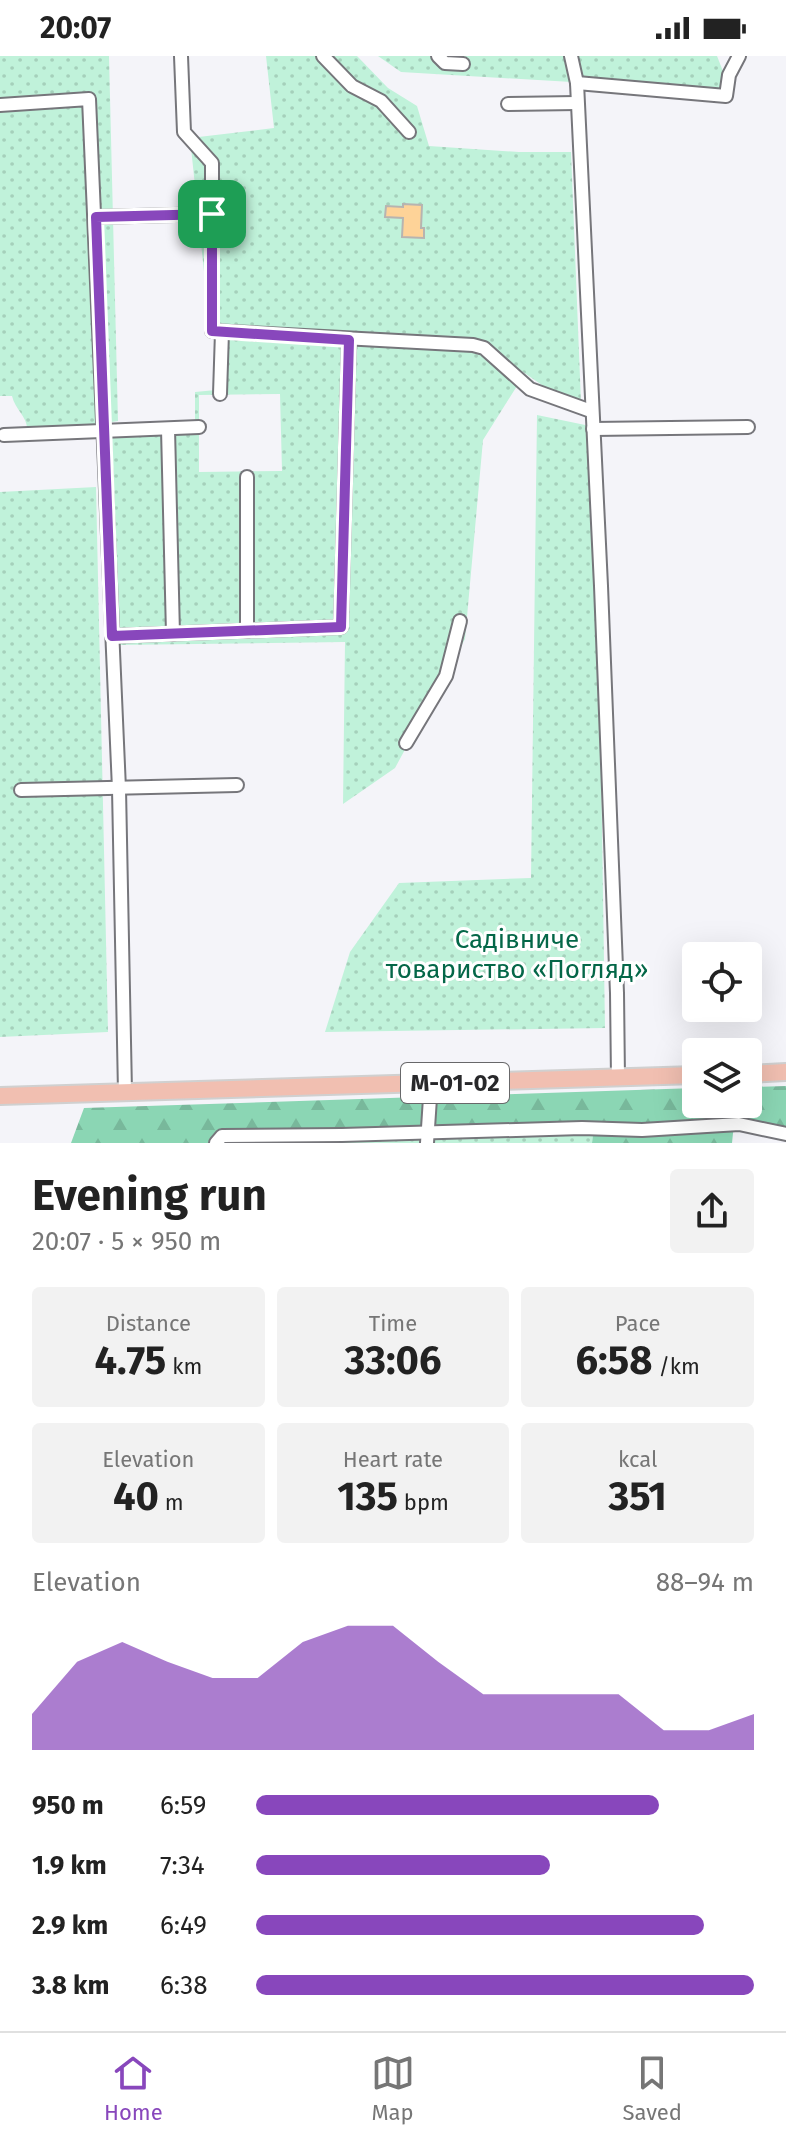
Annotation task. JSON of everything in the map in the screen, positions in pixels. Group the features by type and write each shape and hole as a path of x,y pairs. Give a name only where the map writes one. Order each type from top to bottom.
{"main road":[{"path":"762,1072 784,1069"},
{"name":"М-01-02","path":"0,1096 682,1076"}],"street":[{"path":"181,56 184,132 212,163 212,331 484,348 530,389 591,411"},
{"path":"323,56 352,86 381,101 409,132"},
{"path":"438,56 445,63 463,64"},
{"path":"571,56 577,83 593,429 618,1078"},
{"path":"577,83 726,96 736,56 726,56"},
{"path":"0,105 89,99 119,789 125,1092"},
{"path":"508,104 577,103"},
{"path":"96,217 212,214"},
{"path":"220,394 222,332"},
{"path":"112,636 341,627 349,340"},
{"path":"4,435 199,427"},
{"path":"593,429 748,427"},
{"path":"168,429 173,634"},
{"path":"247,477 247,631"},
{"path":"406,743 446,676 460,621"},
{"path":"21,790 237,785"},
{"path":"427,1138 431,1083"},
{"path":"216,1143 222,1136 267,1139 427,1138 507,1136 594,1128 642,1130 739,1124 786,1134"},
{"path":"592,1143 594,1128"}],"green space":[{"path":"0,56 109,56 118,421 87,426 27,428 12,396 0,396"},
{"path":"266,56 357,56 388,88 417,106 429,146 571,152 581,403 558,396 485,346 210,329 190,138 274,128"},
{"path":"378,56 717,56 726,79 725,91 401,72"},
{"path":"222,335 481,352 517,386 483,440 465,639 395,768 343,804 345,642 117,645 109,438 195,434 195,392 216,390","holes":["280,394 282,471 199,472 199,395"]},
{"name":"Садівниче товариство «Погляд»","path":"537,415 590,426 598,563 605,1028 325,1032 350,952 399,883 531,878"},
{"path":"96,487 108,1032 0,1037 0,492"},
{"path":"786,1086 786,1130 747,1120 762,1118 762,1087"},
{"path":"682,1088 682,1118 735,1118 732,1143 592,1143 593,1135 222,1136 214,1143 71,1143 84,1108"},
{"path":"593,1135 592,1143 214,1143 222,1136"}],"building":[{"path":"403,204 422,205 424,238 402,237 403,218 385,217 386,206 403,207"}],"route":[{"path":"212,214 212,331 349,340 341,627 112,636 96,217 212,214"}]}
